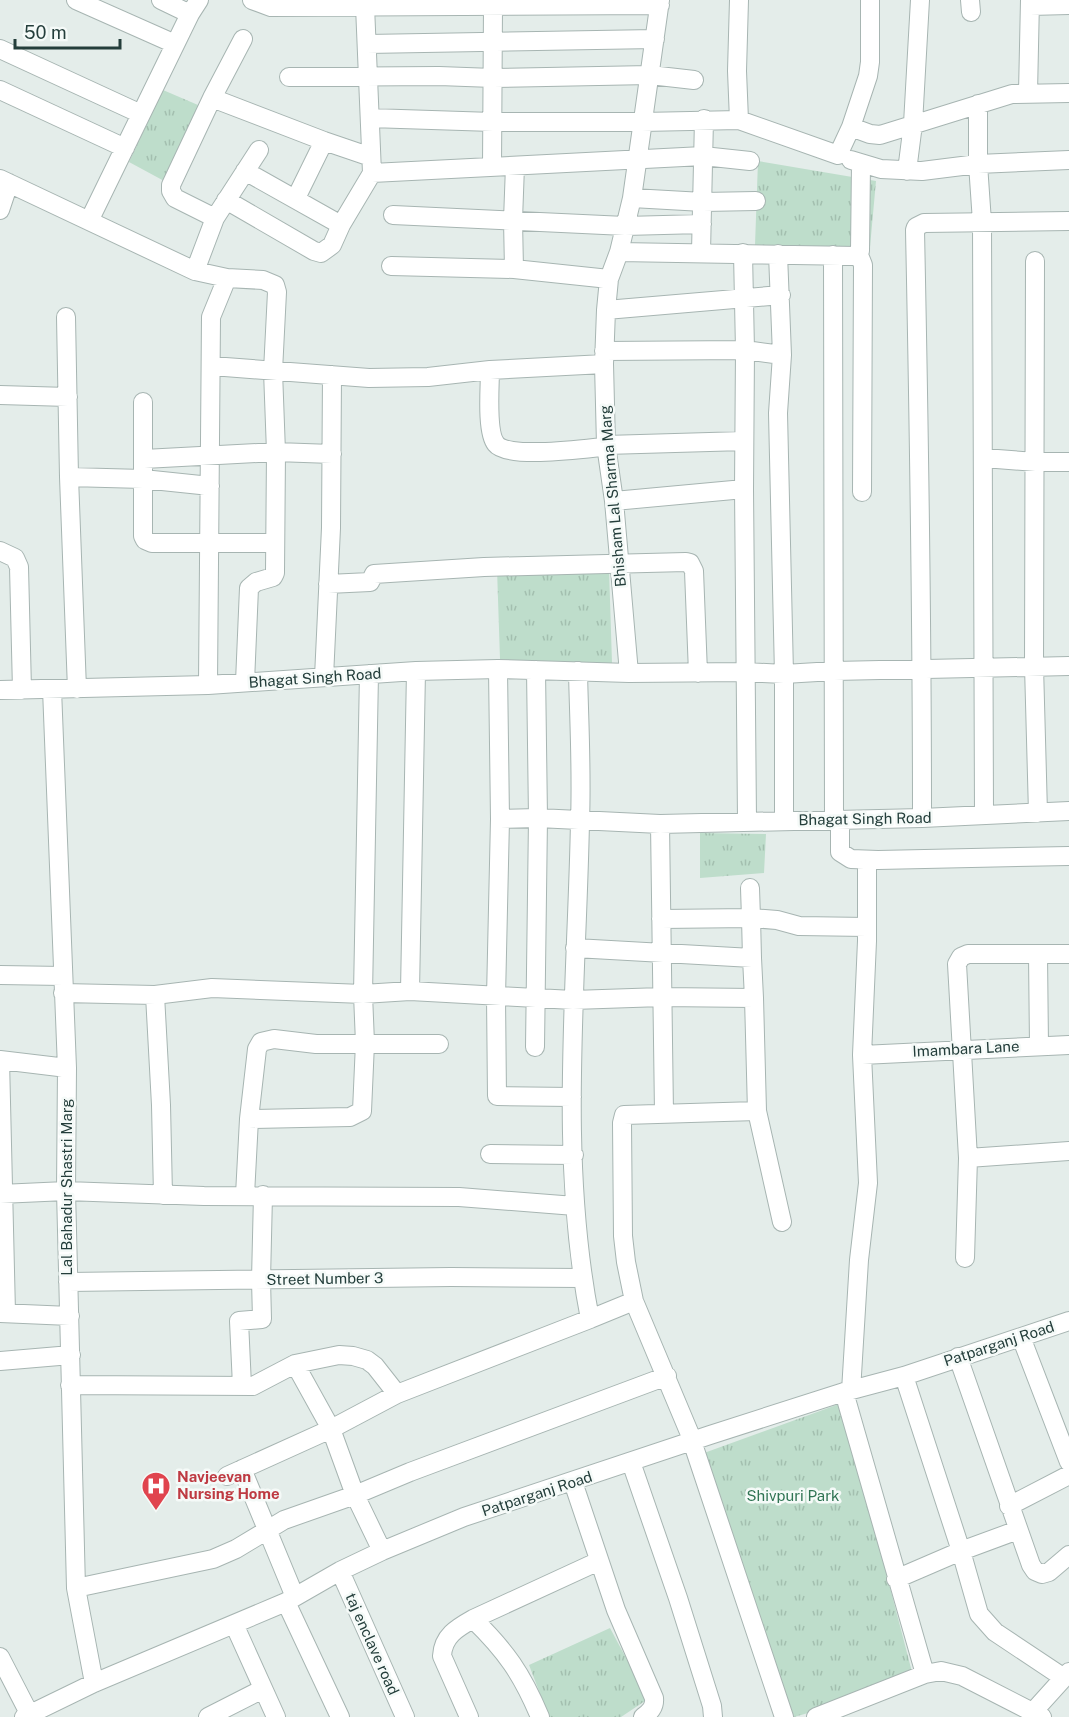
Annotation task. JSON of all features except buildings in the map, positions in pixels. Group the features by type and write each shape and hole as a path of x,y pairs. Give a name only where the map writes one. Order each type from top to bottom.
{"street":[{"path":"76,0 175,44"},
{"path":"89,221 194,7 160,0"},
{"path":"252,0 271,4 365,6 660,2"},
{"path":"739,0 737,70 739,120"},
{"path":"838,155 851,127 868,76 870,0"},
{"path":"907,171 913,124 920,0"},
{"name":"Bhisham Lal Sharma Marg","path":"629,673 614,501 606,445 604,358 606,310 609,279 619,252 632,198 660,2"},
{"path":"1029,93 1030,3 1069,5"},
{"path":"226,200 314,251 321,253 332,244 372,165 365,6"},
{"path":"492,167 493,6"},
{"path":"215,218 175,198 171,185 243,39"},
{"path":"367,44 655,39"},
{"path":"0,49 141,114"},
{"path":"289,77 440,75 493,78 650,75 694,80"},
{"path":"0,90 125,148"},
{"path":"851,127 875,135 1012,94 1069,93"},
{"path":"212,98 324,141 372,165 492,167 703,156 750,161"},
{"path":"978,104 978,164 982,222 984,458 984,815"},
{"path":"370,118 493,122 739,120 861,164 881,169 907,171 936,170 978,164 1069,160"},
{"path":"701,252 704,119"},
{"path":"296,198 324,141"},
{"path":"195,271 215,218 259,150"},
{"path":"861,164 859,255 863,265 862,492"},
{"path":"514,269 515,166"},
{"path":"245,171 341,225"},
{"path":"0,210 4,181 195,271 227,278 263,280 275,285 277,292 273,371 276,452 273,578 256,582 249,588 245,682"},
{"path":"632,198 703,202 756,201"},
{"path":"393,215 625,226 702,224"},
{"path":"922,818 918,300 915,230 924,223 1069,221"},
{"path":"619,252 855,257 859,255"},
{"path":"743,253 747,821"},
{"path":"778,254 782,355 778,413 784,674 784,820"},
{"path":"833,255 834,671 837,819 840,852 851,859 867,860 1069,856"},
{"path":"1035,261 1034,666 1038,813"},
{"path":"391,266 514,269 609,279"},
{"path":"208,685 211,317 227,278"},
{"path":"606,310 781,295"},
{"path":"66,317 77,689"},
{"path":"212,366 369,378 428,377 604,358 745,350 782,355"},
{"path":"490,370 491,429 495,444 501,449 519,452 561,451 606,445 744,441"},
{"path":"324,677 332,454 332,375"},
{"path":"0,395 68,396"},
{"path":"143,402 143,536 145,540 152,543 275,543"},
{"path":"144,459 276,452 332,454"},
{"path":"984,458 1069,462"},
{"path":"69,477 210,486"},
{"path":"614,501 744,489"},
{"path":"0,551 15,558 19,567 22,690"},
{"path":"328,584 370,582 374,574 484,567 686,562 693,567 698,673"},
{"name":"Bhagat Singh Road","path":"0,690 208,685 416,671 498,669 784,674 1069,666"},
{"path":"498,669 500,819 496,997 497,1096 572,1097"},
{"path":"535,1047 538,818 536,670"},
{"path":"410,992 416,671"},
{"path":"578,671 580,819 572,1097 575,1206 582,1278 590,1319"},
{"path":"249,1119 350,1117 362,1111 365,1043 363,994 369,674"},
{"name":"Lal Bahadur Shastri Marg","path":"52,688 67,1068 66,1191 76,1588 94,1683"},
{"name":"Bhagat Singh Road","path":"500,819 580,819 660,824 1069,812"},
{"path":"660,824 664,1113"},
{"path":"867,860 862,1055 868,1183 848,1392 896,1580 925,1674"},
{"path":"750,888 757,1111 782,1222"},
{"path":"661,919 751,918 777,920 799,926 867,927"},
{"path":"575,948 752,958"},
{"path":"965,1258 968,1158 957,964 968,954 1069,954"},
{"path":"1038,954 1039,1046"},
{"path":"0,975 63,985 155,994 212,988 363,994 410,992 573,1000 662,997 754,998"},
{"path":"155,994 164,1195"},
{"path":"242,1386 239,1321 262,1319 249,1119 257,1049 261,1042 274,1039 316,1044 438,1044"},
{"name":"Imambara Lane","path":"862,1055 1069,1045"},
{"path":"67,1068 0,1060 3,1313 70,1316"},
{"path":"757,1111 627,1114 622,1119 623,1236 634,1301 691,1442 784,1717"},
{"path":"968,1158 1069,1151"},
{"path":"490,1154 574,1155"},
{"path":"2,1194 66,1191 164,1195 459,1197 575,1206"},
{"name":"Street Number 3","path":"68,1282 582,1278"},
{"path":"340,1717 290,1599 267,1529 234,1472 331,1429 397,1394 634,1301"},
{"name":"Patparganj Road","path":"28,1716 94,1683 290,1599 382,1551 464,1517 1069,1321"},
{"path":"1021,1337 1069,1462"},
{"path":"0,1361 71,1355"},
{"path":"70,1385 253,1386 295,1364 339,1355 367,1360 375,1366 397,1394"},
{"path":"958,1357 1031,1565 1035,1571 1042,1574 1049,1572 1069,1555"},
{"path":"295,1364 331,1429 356,1495 382,1551"},
{"path":"76,1588 213,1559 236,1549 284,1520 356,1495 410,1472 666,1376"},
{"path":"816,1717 925,1674 940,1671 962,1676 1037,1715 1066,1675 995,1632 979,1614 904,1376"},
{"path":"631,1462 678,1598 714,1717"},
{"path":"1009,1506 1069,1476"},
{"path":"573,1482 616,1610 654,1698 652,1709 643,1717"},
{"path":"896,1580 961,1551 1018,1530"},
{"path":"469,1717 442,1656 442,1647 448,1637 457,1628 473,1619 599,1561"},
{"name":"taj enclave road","path":"340,1571 405,1717"},
{"path":"473,1619 503,1650 533,1700 540,1717"},
{"path":"234,1624 276,1717"},
{"path":"0,1657 28,1716"},
{"path":"208,1717 262,1689"}],"green space":[{"path":"163,90 198,105 166,182 129,162"},
{"path":"758,161 876,181 870,247 755,245"},
{"path":"609,568 612,663 553,665 500,659 497,569"},
{"path":"700,833 766,834 764,873 700,878"},
{"name":"Shivpuri Park","path":"842,1403 912,1672 794,1717 704,1453"},
{"path":"610,1628 648,1699 621,1717 549,1717 529,1665"}],"place":[{"name":"Navjeevan Nursing Home","path":"156,1512"}]}
